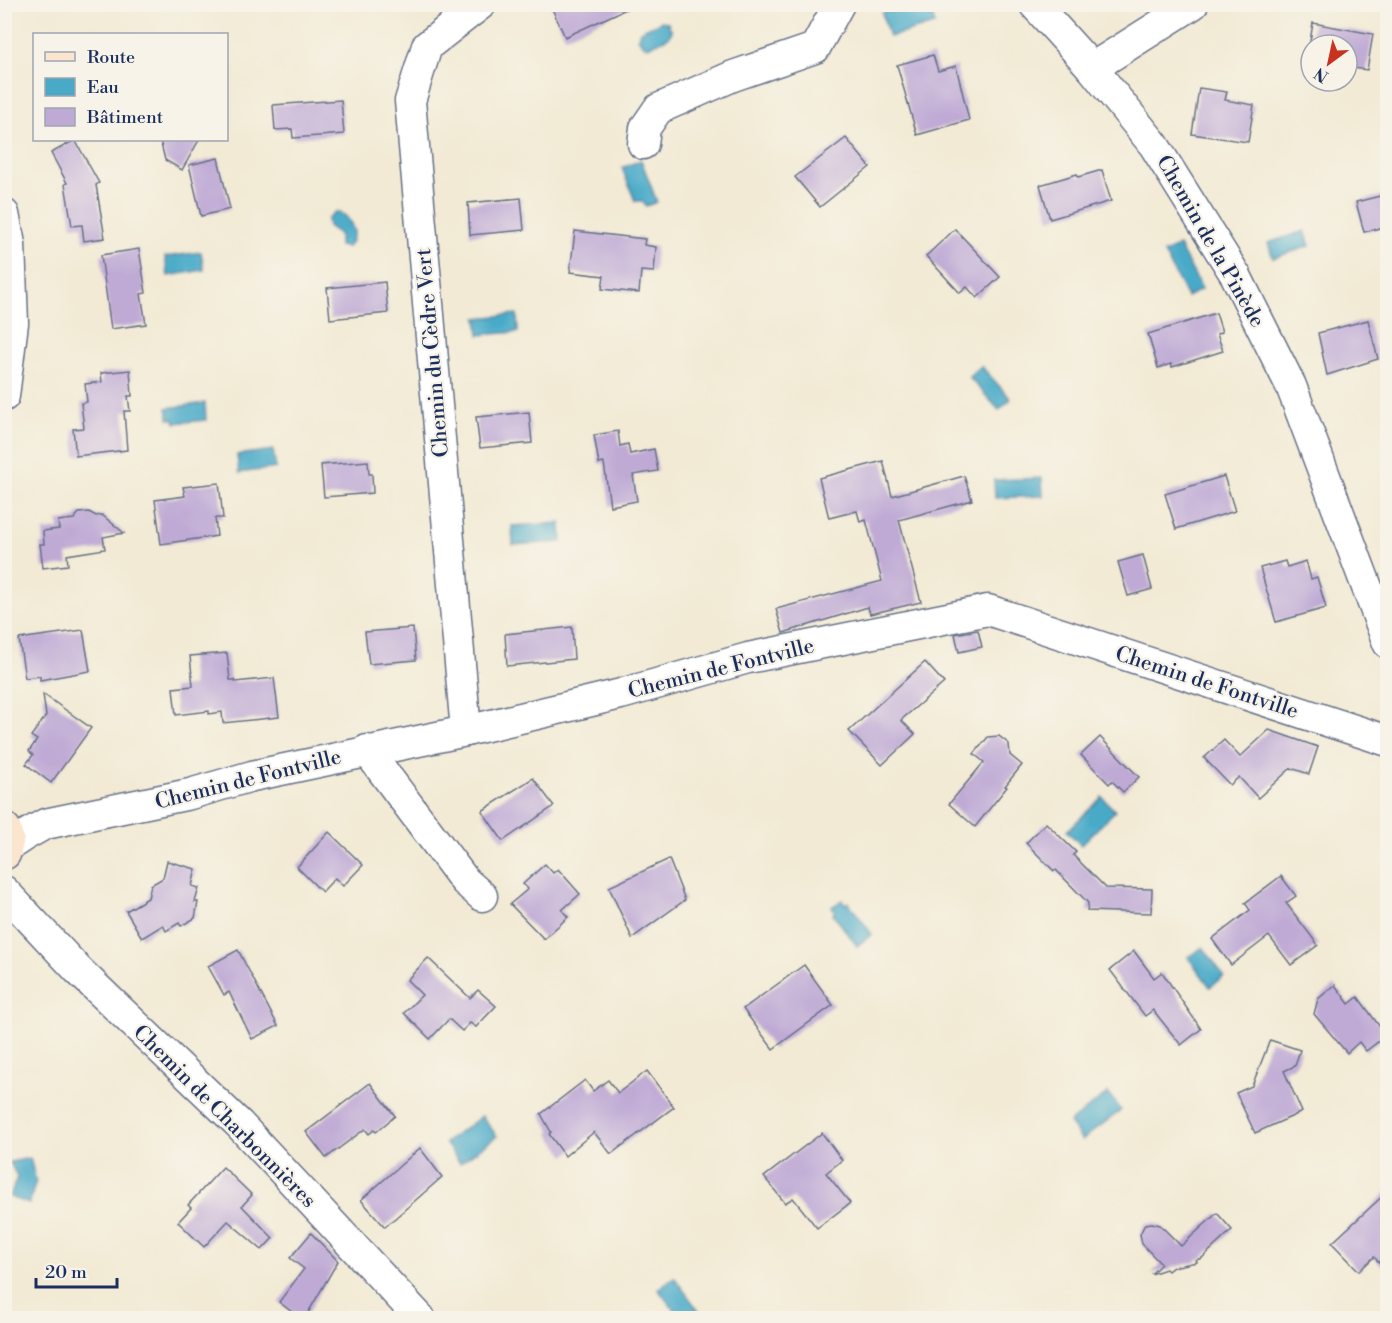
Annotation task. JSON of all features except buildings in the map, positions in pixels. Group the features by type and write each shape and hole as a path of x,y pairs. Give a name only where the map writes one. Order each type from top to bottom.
{"street":[{"name":"Chemin du Cèdre Vert","path":"465,731 410,101 427,46 481,4"},
{"path":"643,144 645,128 658,109 733,76 814,48 839,4"},
{"name":"Chemin de la Pinède","path":"1034,4 1092,68 1154,145 1236,276 1292,386 1388,643"},
{"path":"1092,68 1193,4"},
{"path":"4,214 12,269 13,323 4,396"},
{"name":"Chemin de Fontville","path":"5,845 45,824 190,794 252,776 367,750 465,731 621,694 748,658 988,610 1388,741"},
{"path":"367,750 465,881 482,896"},
{"name":"Chemin de Charbonnières","path":"5,845 27,917"},
{"name":"Chemin de Charbonnières","path":"4,891 78,970 239,1124 420,1318"}],"water":[{"path":"913,4 929,5 935,24 889,37 882,13"},
{"path":"662,21 668,23 672,31 669,37 648,47 642,44 638,38 640,31"},
{"path":"641,160 657,202 646,206 642,201 635,201 622,168"},
{"path":"335,212 345,216 354,231 351,243 347,247 339,246 339,234 328,226 327,219"},
{"path":"1305,231 1310,246 1273,258 1268,243"},
{"path":"1179,246 1202,289 1187,297 1164,253"},
{"path":"201,252 204,270 168,276 165,257"},
{"path":"517,314 518,332 479,335 477,318"},
{"path":"981,366 1011,399 999,410 969,377"},
{"path":"205,403 206,420 175,423 174,419 169,419 167,408"},
{"path":"273,450 276,468 239,473 237,455"},
{"path":"1042,478 1043,496 995,498 994,480"},
{"path":"561,523 562,542 513,545 512,526"},
{"path":"1102,797 1115,811 1081,845 1067,831"},
{"path":"842,900 845,904 848,902 872,934 857,946 833,914 835,911 832,907"},
{"path":"1203,947 1224,976 1210,987 1188,957"},
{"path":"1108,1093 1121,1110 1082,1140 1069,1123"},
{"path":"482,1116 497,1136 460,1163 445,1143"},
{"path":"30,1158 36,1181 29,1204 10,1197 17,1177 10,1162"},
{"path":"674,1277 701,1314 694,1318 680,1318 658,1289"}]}
